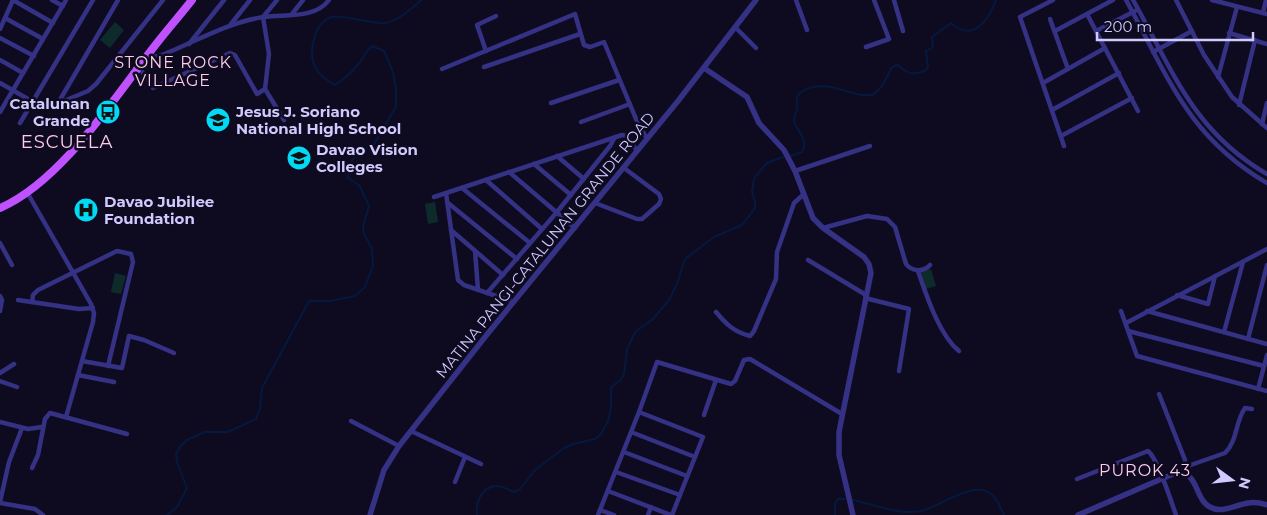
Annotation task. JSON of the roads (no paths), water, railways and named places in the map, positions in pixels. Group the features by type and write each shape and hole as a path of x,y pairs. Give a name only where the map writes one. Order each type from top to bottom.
{"main road":[{"path":"0,208 27,192 56,167 80,140 192,0"}],"street":[{"path":"0,29 13,0 53,23"},
{"path":"52,0 63,6"},
{"path":"1,109 66,0"},
{"path":"20,123 92,0"},
{"path":"57,105 118,0"},
{"path":"0,83 47,108 88,91 94,87 163,0"},
{"path":"188,45 224,0"},
{"path":"230,25 250,0"},
{"path":"277,0 263,17 269,54 265,89 284,120"},
{"path":"292,14 303,0"},
{"path":"148,55 158,57 230,25 263,17 318,10 329,0"},
{"name":"MATINA PANGI-CATALUNAN GRANDE ROAD","path":"370,515 384,470 399,446 647,140 756,0"},
{"path":"796,0 807,30"},
{"path":"866,46 889,40 874,0"},
{"path":"894,0 903,31"},
{"path":"1053,0 1020,18 1064,146"},
{"path":"1098,0 1101,7"},
{"path":"1055,31 1113,0"},
{"path":"1126,0 1179,98 1207,136 1231,158 1267,183"},
{"path":"1133,0 1185,95 1213,132 1235,153 1267,174"},
{"path":"1176,0 1218,77 1239,105 1267,128"},
{"path":"1212,0 1265,14 1266,0"},
{"path":"1218,77 1237,6"},
{"path":"1096,31 1138,9"},
{"path":"442,69 575,14 583,43 586,46 604,42 619,80 647,140"},
{"path":"1087,14 1138,111"},
{"path":"486,51 477,25 496,16"},
{"path":"5,18 43,39"},
{"path":"1050,19 1068,69"},
{"path":"735,27 756,48"},
{"path":"1153,52 1192,31"},
{"path":"484,67 580,34"},
{"path":"1229,34 1267,44"},
{"path":"0,38 34,56"},
{"path":"1239,105 1255,40"},
{"path":"1043,83 1105,48"},
{"path":"139,67 153,88 230,53 236,55 257,94 265,89"},
{"path":"0,60 23,74"},
{"path":"704,68 747,97 758,123 784,150 795,171 813,218 823,228 867,260 870,268 871,273 839,432 839,455 853,515"},
{"path":"1052,110 1119,74"},
{"path":"551,102 619,80"},
{"path":"1061,136 1132,98"},
{"path":"1262,124 1267,103"},
{"path":"581,122 630,104"},
{"path":"1207,136 1213,132"},
{"path":"434,197 615,137 626,135 637,151"},
{"path":"487,293 571,195 615,137"},
{"path":"795,171 870,146"},
{"path":"557,156 584,179"},
{"path":"534,164 571,195"},
{"path":"595,203 637,219 646,217 659,204 661,199 659,194 624,168"},
{"path":"1257,177 1261,171"},
{"path":"509,172 575,228"},
{"path":"486,180 542,229"},
{"path":"462,188 530,243"},
{"path":"27,192 93,308 94,317 66,417"},
{"path":"446,193 459,282 514,302"},
{"path":"716,312 728,327 750,336 754,332 776,279 777,252 794,203 804,194"},
{"path":"448,202 516,259"},
{"path":"823,228 867,216 888,219 895,227 906,264 912,270 927,268 930,265"},
{"path":"451,230 503,275"},
{"path":"0,243 12,266"},
{"path":"1126,323 1267,249"},
{"path":"32,302 33,295 38,290 117,251 126,252 132,256 133,262 108,366"},
{"path":"476,251 478,290"},
{"path":"808,260 866,297 909,309 899,371"},
{"path":"1224,332 1243,262"},
{"path":"1248,338 1267,265"},
{"path":"918,270 932,309 951,343 959,351"},
{"path":"1177,295 1208,304 1215,276"},
{"path":"0,296 2,300 0,312"},
{"path":"18,300 79,309 93,308"},
{"path":"1121,311 1137,356 1267,391"},
{"path":"1147,312 1267,344"},
{"path":"1128,331 1264,366"},
{"path":"82,361 122,368 129,336 144,340 174,353"},
{"path":"1258,389 1267,355"},
{"path":"614,515 599,513 657,362 733,384 744,360 750,359 842,414"},
{"path":"0,373 14,364"},
{"path":"78,375 114,382"},
{"path":"704,415 716,380"},
{"path":"0,381 18,387"},
{"path":"1159,394 1185,460 1184,470"},
{"path":"1078,515 1225,452 1230,448 1234,439 1241,413 1245,408 1252,409"},
{"path":"608,491 672,515 695,458 703,437 639,412"},
{"path":"32,468 38,455 42,427 46,416 50,413 126,434"},
{"path":"351,421 399,446"},
{"path":"0,422 22,428 42,427"},
{"path":"22,428 9,462 0,502 35,509 43,515"},
{"path":"411,431 482,464"},
{"path":"631,432 695,458"},
{"path":"1077,479 1148,451 1163,478 1176,515"},
{"path":"624,452 687,476"},
{"path":"456,482 465,457"},
{"path":"1184,470 1191,477 1205,504 1212,508 1224,509 1254,503 1267,505"},
{"path":"616,472 680,495"},
{"path":"648,515 651,507"}],"waterway":[{"path":"167,515 177,507 187,488 177,462 176,454 180,447 187,440 204,432 228,432 256,419 260,408 262,388 309,301 330,301 355,296 365,287 373,265 372,249 364,234 363,226 369,206 359,185 348,178 348,166 356,155 374,144 396,107 396,89 393,72 384,51 372,46 355,69 335,85 316,70 312,54 317,31 326,20 335,16 379,23 390,22 405,14 421,0"},
{"path":"791,156 802,152 804,148 803,138 794,120 797,98 800,92 820,86 861,95 873,95 882,86 894,66 898,65 911,73 926,70 928,67 926,51 933,47 932,37 951,23 959,29 973,30 989,15 996,0"},
{"path":"477,515 478,501 490,487 502,487 514,492 519,490 535,470 564,448 595,439 601,434 608,421 611,408 611,387 621,380 624,374 627,349 635,332 653,319 669,300 677,284 685,259 714,237 742,225 755,208 752,192 754,178 767,163 783,157"},
{"path":"853,500 895,511 912,512 929,508 959,494 979,490 988,492 995,498 1004,515"},
{"path":"835,515 835,504 838,499 845,499"}],"place":[{"name":"Catalunan Grande","path":"108,112"},
{"name":"Jesus J. Soriano National High School","path":"218,120"},
{"name":"Davao Vision Colleges","path":"299,158"},
{"name":"Davao Jubilee Foundation","path":"86,210"}],"district":[{"name":"STONE ROCK VILLAGE","path":"173,71"},
{"name":"ESCUELA","path":"67,142"},
{"name":"PUROK 43","path":"1145,470"}]}
